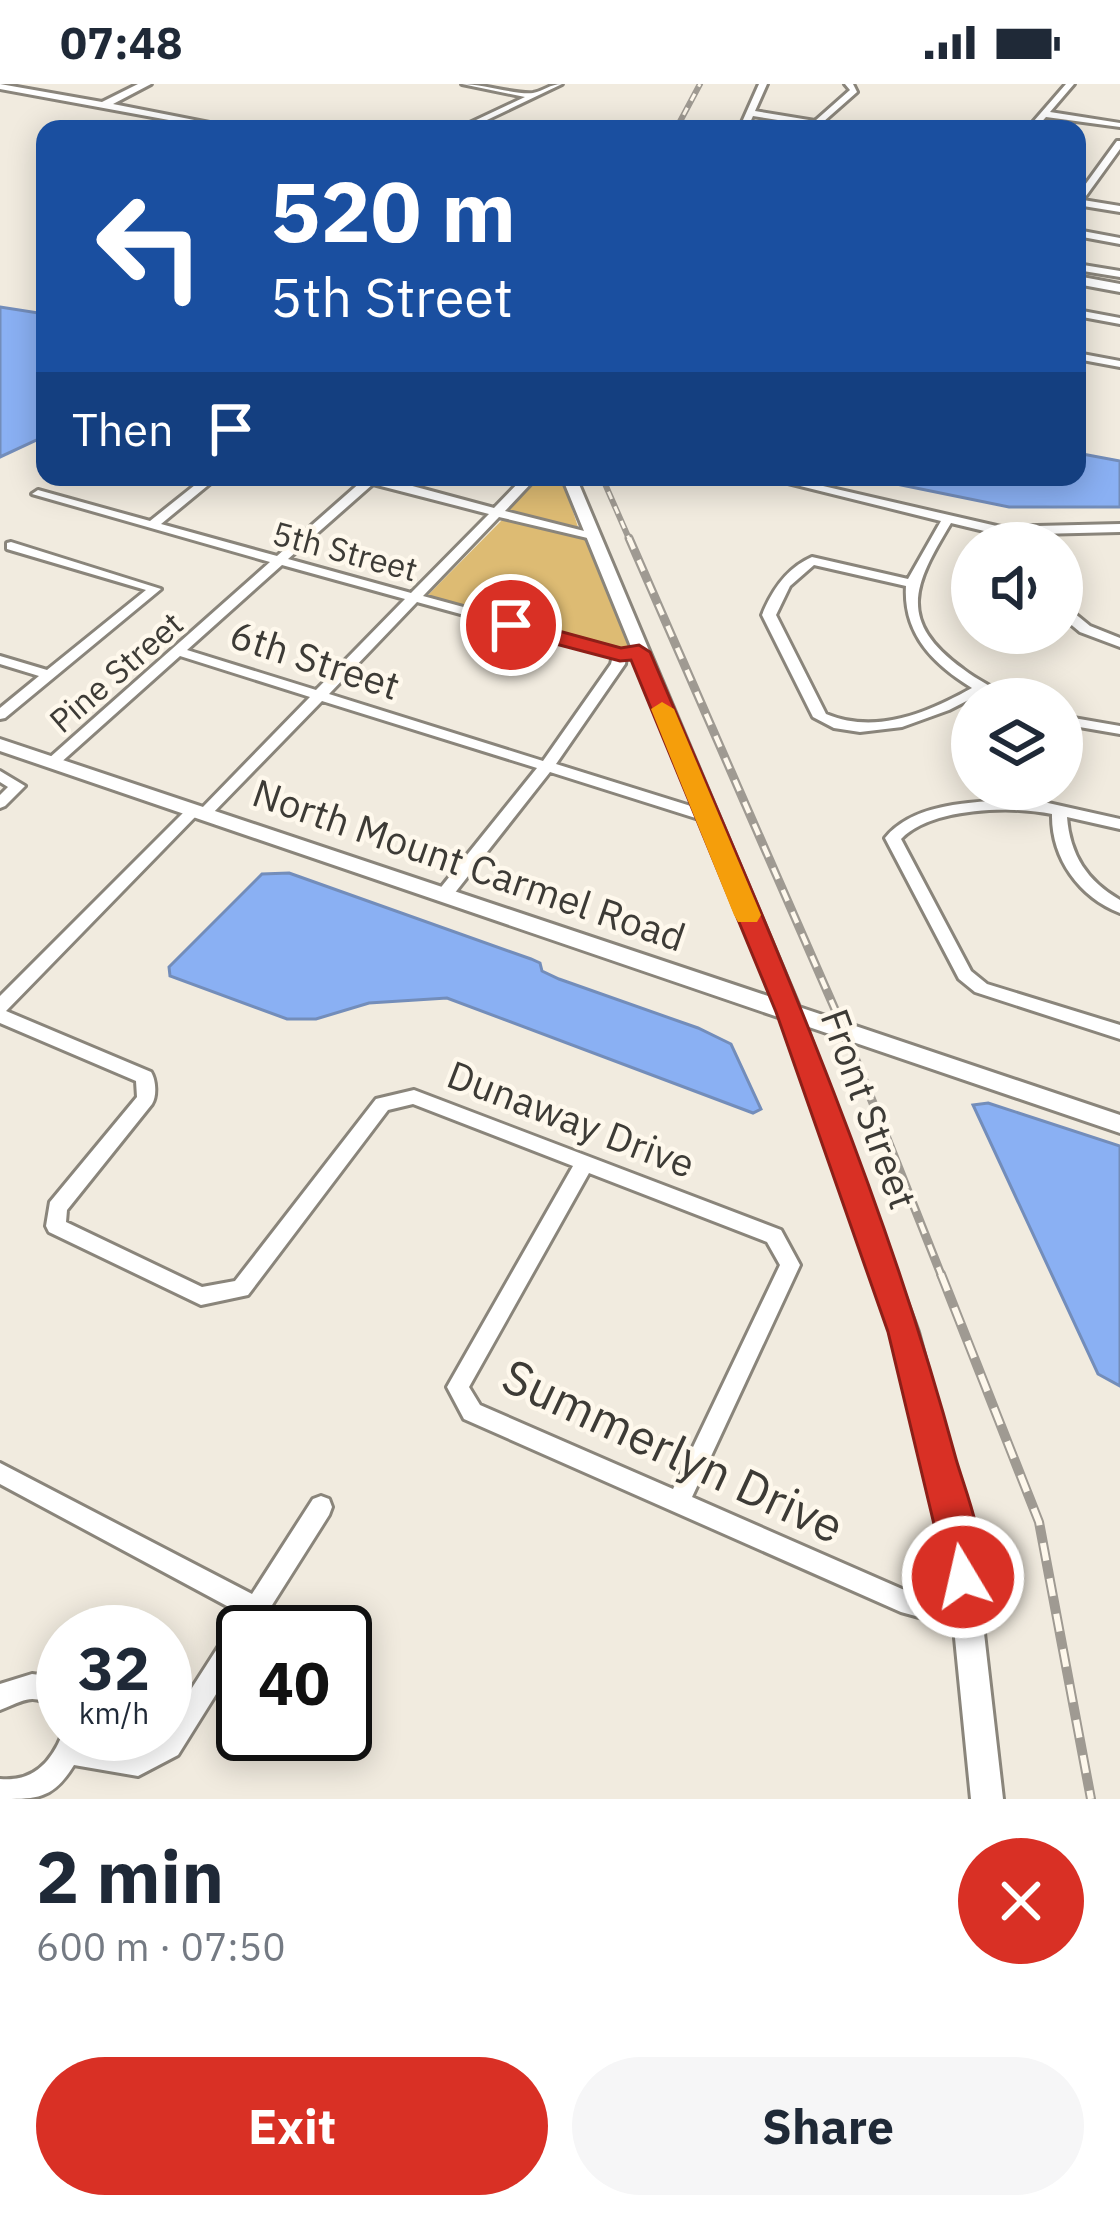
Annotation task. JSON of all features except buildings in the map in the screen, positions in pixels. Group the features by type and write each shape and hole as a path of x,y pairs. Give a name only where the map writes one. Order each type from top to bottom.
{"street":[{"path":"104,105 146,84"},
{"path":"466,84 536,96"},
{"path":"481,120 558,84"},
{"path":"747,120 763,84"},
{"path":"821,120 854,90 849,84"},
{"path":"1039,120 1070,84"},
{"path":"0,86 186,120"},
{"path":"750,113 793,120"},
{"path":"1044,114 1085,120"},
{"path":"1061,120 1064,117"},
{"path":"1086,120 1120,125"},
{"path":"1086,193 1118,148"},
{"path":"1086,203 1120,209"},
{"path":"1086,235 1120,241"},
{"path":"1120,257 1111,278 1120,288"},
{"path":"1086,315 1120,321"},
{"path":"1086,358 1120,364"},
{"path":"152,525 201,486"},
{"name":"Pine Street","path":"53,762 281,562 359,486"},
{"path":"397,486 592,537"},
{"path":"0,1012 7,990 319,697 522,486"},
{"name":"Front Street","path":"572,486 630,653 790,1012 905,1332 959,1537 986,1799"},
{"path":"803,486 1001,531 1120,528"},
{"name":"5th Street","path":"38,494 630,653"},
{"path":"947,520 912,584 911,610 922,638 966,678"},
{"path":"0,715 155,590 11,545"},
{"path":"912,584 812,561 798,567 769,615 820,717 849,728 915,720 951,705"},
{"path":"1083,627 1120,644"},
{"name":"6th Street","path":"180,652 705,817"},
{"path":"443,895 630,653"},
{"path":"0,660 47,674"},
{"path":"1083,723 1120,730"},
{"name":"North Mount Carmel Road","path":"0,745 1120,1124"},
{"path":"0,776 18,786 0,803"},
{"path":"1120,824 1031,805 1002,806 913,819 898,827 893,838 965,975 981,988 1120,1032"},
{"path":"1059,814 1059,842 1084,884 1120,908"},
{"name":"Dunaway Drive","path":"0,1012 145,1077 146,1099 57,1208 56,1226 201,1296 241,1289 382,1104 414,1097 774,1236 790,1265 678,1502"},
{"name":"Summerlyn Drive","path":"585,1163 458,1388 472,1412 901,1600 967,1618"},
{"path":"0,1473 249,1605"},
{"path":"260,1605 321,1508"},
{"path":"192,1716 216,1677"},
{"path":"0,1698 36,1686"},
{"path":"0,1792 28,1791 45,1782 60,1761"}],"shaded area":[{"path":"527,486 565,486 578,527 507,511"},
{"path":"504,518 587,539 631,650 425,598"}],"water":[{"path":"0,307 36,313 36,440 0,457"},
{"path":"1086,455 1120,461 1120,507 1009,507 906,486 1086,486"},
{"path":"289,873 531,959 559,979 731,1044 761,1109 753,1113 447,998 369,1003 316,1019 287,1019 170,976 169,967 262,874"},
{"path":"988,1103 1120,1146 1120,1386 1098,1374 973,1105"}],"railway":[{"path":"681,120 700,84"},
{"path":"606,486 630,541"},
{"path":"629,538 844,1030 942,1277"},
{"path":"941,1274 1039,1522 1091,1799"}],"slow traffic":[{"path":"662,709 748,915"}],"route":[{"path":"511,625 620,654 639,652 790,1012 905,1332 959,1537 963,1577"}]}
